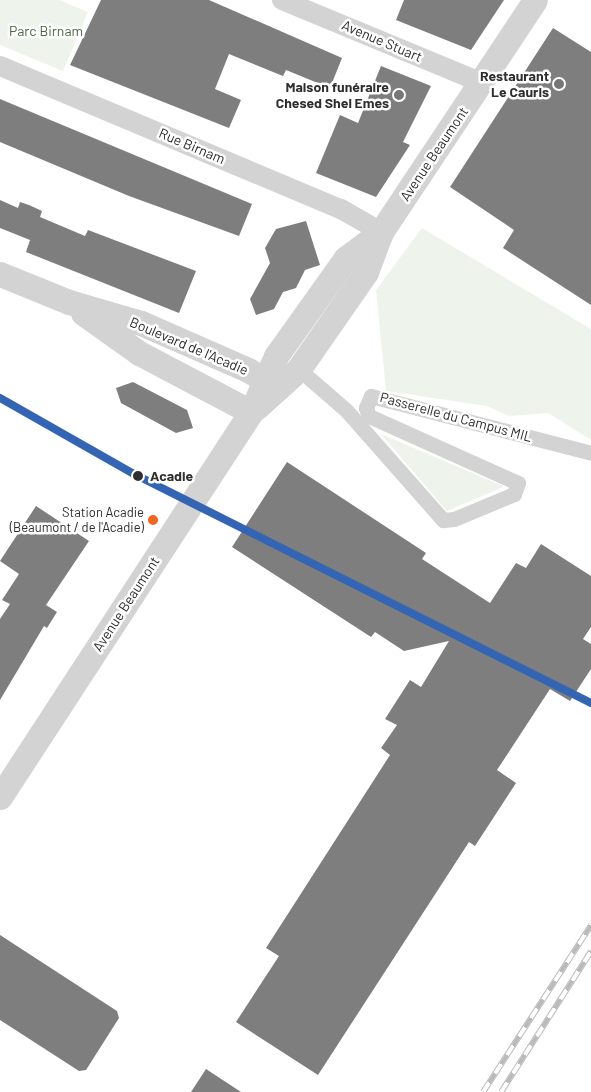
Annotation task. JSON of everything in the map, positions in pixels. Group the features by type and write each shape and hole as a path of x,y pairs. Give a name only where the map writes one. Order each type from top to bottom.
{"street":[{"name":"Avenue Stuart","path":"282,0 482,83"},
{"name":"Avenue Beaumont","path":"0,797 251,412 271,384 298,370 366,272 381,232 482,83 535,0"},
{"name":"Rue Birnam","path":"0,66 341,209 381,232"},
{"name":"Boulevard de l'Acadie","path":"0,274 69,302 141,323 271,384"},
{"name":"Boulevard de l'Acadie","path":"69,302 139,353 251,412"},
{"name":"Passerelle du Campus MIL","path":"309,378 346,410 440,518 450,520 516,492 517,480 369,416 366,408 369,398 378,396 591,453"}],"green space":[{"name":"Parc Birnam","path":"0,0 59,0 88,12 63,71 0,45"},
{"path":"422,228 591,329 591,440 548,413 509,416 487,406 386,391 376,290"},
{"path":"381,434 503,486 503,487 447,511"}],"building":[{"path":"101,0 209,0 342,58 330,88 286,70 283,76 229,54 215,89 241,100 229,128 70,65"},
{"path":"404,0 504,0 471,50 396,20"},
{"path":"553,28 591,52 591,305 503,248 514,230 450,187"},
{"path":"381,66 431,86 403,142 410,145 376,197 316,173 340,115 358,123"},
{"path":"0,99 252,204 239,236 129,196 0,142"},
{"path":"0,200 18,208 20,202 29,205 42,211 40,217 85,236 88,230 196,271 179,313 26,252 30,240 0,228"},
{"path":"306,221 320,265 305,270 296,288 283,292 274,309 256,315 250,299 270,263 265,248 276,229"},
{"path":"133,382 187,410 193,428 176,433 121,403 116,388"},
{"path":"287,462 426,553 422,559 490,603 516,563 526,568 541,544 591,576 591,627 583,639 591,644 591,669 570,701 550,689 497,770 516,783 475,846 469,842 318,1075 236,1022 279,956 266,948 390,755 381,748 397,725 385,719 410,680 421,687 449,641 404,651 375,632 371,637 232,547"},
{"path":"36,506 89,541 46,605 57,612 47,628 44,626 0,700 0,619 10,604 2,600 19,574 0,561"},
{"path":"0,935 117,1011 119,1018 86,1070 79,1071 0,1020"},
{"path":"206,1069 241,1092 191,1092"}],"railway":[{"path":"483,1092 591,925"},
{"path":"501,1092 591,951"}],"transit line":[{"path":"0,398 134,474 591,703"}],"place":[{"name":"Restaurant Le Cauris","path":"559,84"},
{"name":"Maison funéraire Chesed Shel Emes","path":"399,95"},
{"name":"Acadie","path":"138,476"},
{"name":"Station Acadie (Beaumont / de l'Acadie)","path":"153,520"}]}
